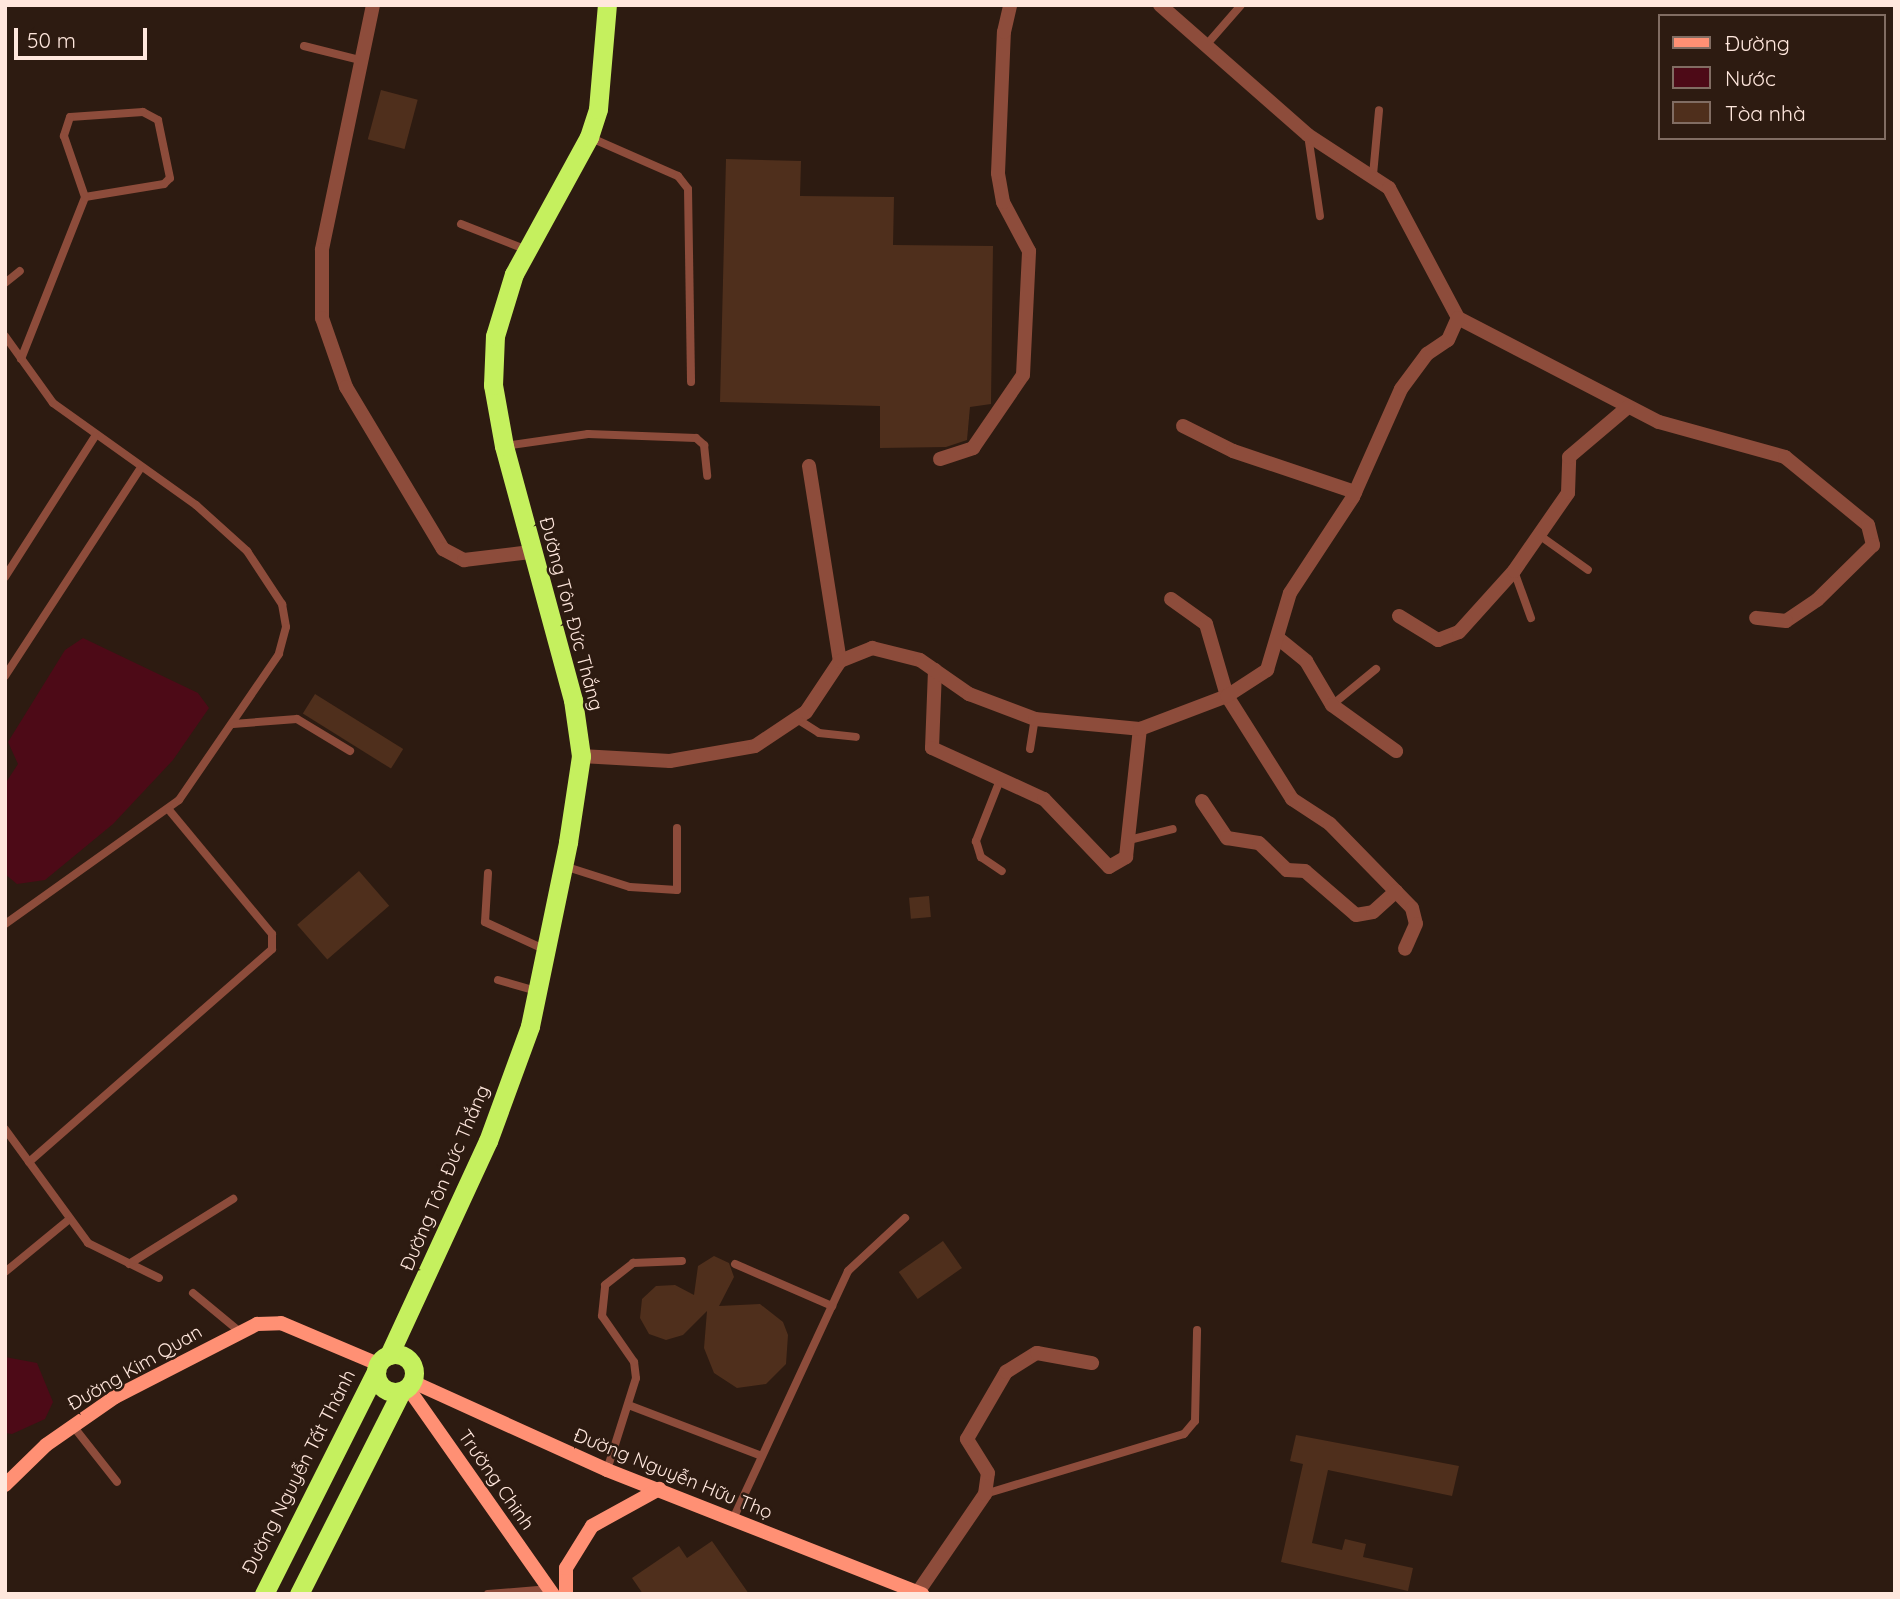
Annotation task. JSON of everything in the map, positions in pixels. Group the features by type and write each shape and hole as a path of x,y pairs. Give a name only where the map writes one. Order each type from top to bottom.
{"highway":[{"name":"Đường Tôn Đức Thắng","path":"381,1364 488,1141 539,992 564,866 581,756 567,673 531,552 504,446 493,385 495,336 500,304 589,137 598,109 607,5"},
{"path":"299,1594 407,1387 410,1361 381,1364 380,1386 407,1387"},
{"name":"Đường Nguyễn Tất Thành","path":"264,1594 381,1364"}],"main road":[{"name":"Đường Kim Quan","path":"5,1485 73,1426 178,1360 239,1331 281,1323 381,1364"},
{"name":"Đường Nguyễn Hữu Thọ","path":"407,1387 607,1470 921,1593"},
{"name":"Trường Chinh","path":"407,1387 552,1592"},
{"path":"566,1594 566,1568 592,1526 659,1489"}],"street":[{"path":"373,5 321,250 321,318 333,356 451,557 531,552"},
{"path":"940,459 973,448 1023,375 1029,251 1003,202 998,173 1003,32 1010,5"},
{"path":"1160,5 1208,43 1308,135 1373,175 1399,199 1458,318 1628,407 1785,457 1872,533 1870,551 1817,600 1786,621 1756,618"},
{"path":"581,756 704,759 755,746 797,719 840,661 855,650 872,648 935,670 988,703 1035,719 1140,729 1227,696 1267,670 1279,639 1290,593 1355,492 1401,389 1427,354 1448,340 1458,318"},
{"path":"1399,616 1445,641 1514,571 1568,493 1569,457 1628,407"},
{"path":"1183,426 1233,451 1355,492"},
{"path":"809,466 840,661"},
{"path":"1171,599 1206,624 1227,696 1292,799 1330,824 1417,916 1405,949"},
{"path":"1279,639 1306,660 1332,705 1396,751"},
{"path":"935,670 932,748 1060,810 1109,867 1122,863 1129,840 1140,729"},
{"path":"1202,801 1227,838 1259,843 1287,870 1305,871 1350,912 1373,912 1396,891"},
{"path":"921,1593 985,1494 988,1473 967,1439 1006,1372 1037,1353 1092,1363"}],"lane":[{"path":"1208,43 1241,5"},
{"path":"304,46 360,60"},
{"path":"1373,175 1379,110"},
{"path":"21,359 85,197 64,136 70,117 143,112 158,120 170,178 164,184 85,197"},
{"path":"1308,135 1320,216"},
{"path":"589,137 678,176 688,190 691,382"},
{"path":"461,224 527,250"},
{"path":"5,284 20,271"},
{"path":"5,336 53,403 140,469 196,505 247,551 282,604 286,627 279,654 233,724 169,810 5,924"},
{"path":"504,446 588,434 696,438 704,444 707,476"},
{"path":"5,577 96,436"},
{"path":"5,676 140,469"},
{"path":"1539,535 1588,570"},
{"path":"1514,571 1531,618"},
{"path":"1332,705 1376,669"},
{"path":"233,724 298,719 350,751"},
{"path":"797,719 819,733 856,737"},
{"path":"1030,749 1035,719"},
{"path":"1000,780 976,841 981,857 1002,871"},
{"path":"29,1161 272,949 272,934 169,810"},
{"path":"564,866 630,887 677,890 677,828"},
{"path":"1129,840 1173,829"},
{"path":"488,873 485,922 548,951"},
{"path":"498,981 539,992"},
{"path":"5,1129 67,1221 98,1252 159,1278"},
{"path":"129,1264 233,1199"},
{"path":"733,1519 832,1306 866,1250 905,1218"},
{"path":"6,1270 67,1221"},
{"path":"607,1470 631,1406 634,1362 602,1316 605,1285 633,1263 682,1261"},
{"path":"735,1264 832,1306"},
{"path":"193,1293 239,1331"},
{"path":"985,1494 1184,1434 1195,1421 1197,1330"},
{"path":"631,1406 762,1456"},
{"path":"73,1426 117,1482"},
{"path":"488,1594 552,1592"}],"water":[{"path":"83,638 198,693 209,708 173,760 113,824 45,880 17,884 5,874 5,784 18,764 8,742 65,650"},
{"path":"5,1357 37,1363 53,1402 45,1419 12,1434 5,1433"}],"building":[{"path":"381,90 418,100 405,149 368,139"},
{"path":"726,159 801,161 800,196 894,197 893,245 993,246 991,404 970,407 967,440 946,447 880,448 880,406 720,402"},
{"path":"315,694 403,749 391,769 303,714"},
{"path":"359,871 389,906 327,960 297,925"},
{"path":"929,896 931,917 911,919 909,898"},
{"path":"943,1241 962,1268 918,1299 899,1272"},
{"path":"714,1256 729,1263 734,1277 719,1306 760,1304 783,1322 788,1335 786,1364 766,1384 737,1388 714,1373 704,1348 707,1311 683,1335 666,1340 649,1334 640,1318 642,1299 656,1286 675,1285 694,1295 698,1266"},
{"path":"1296,1435 1459,1466 1452,1496 1328,1470 1312,1543 1342,1550 1345,1539 1366,1544 1363,1557 1413,1568 1408,1591 1281,1562 1303,1464 1290,1461"},
{"path":"712,1541 749,1594 643,1594 632,1578 679,1546 687,1558"}]}
